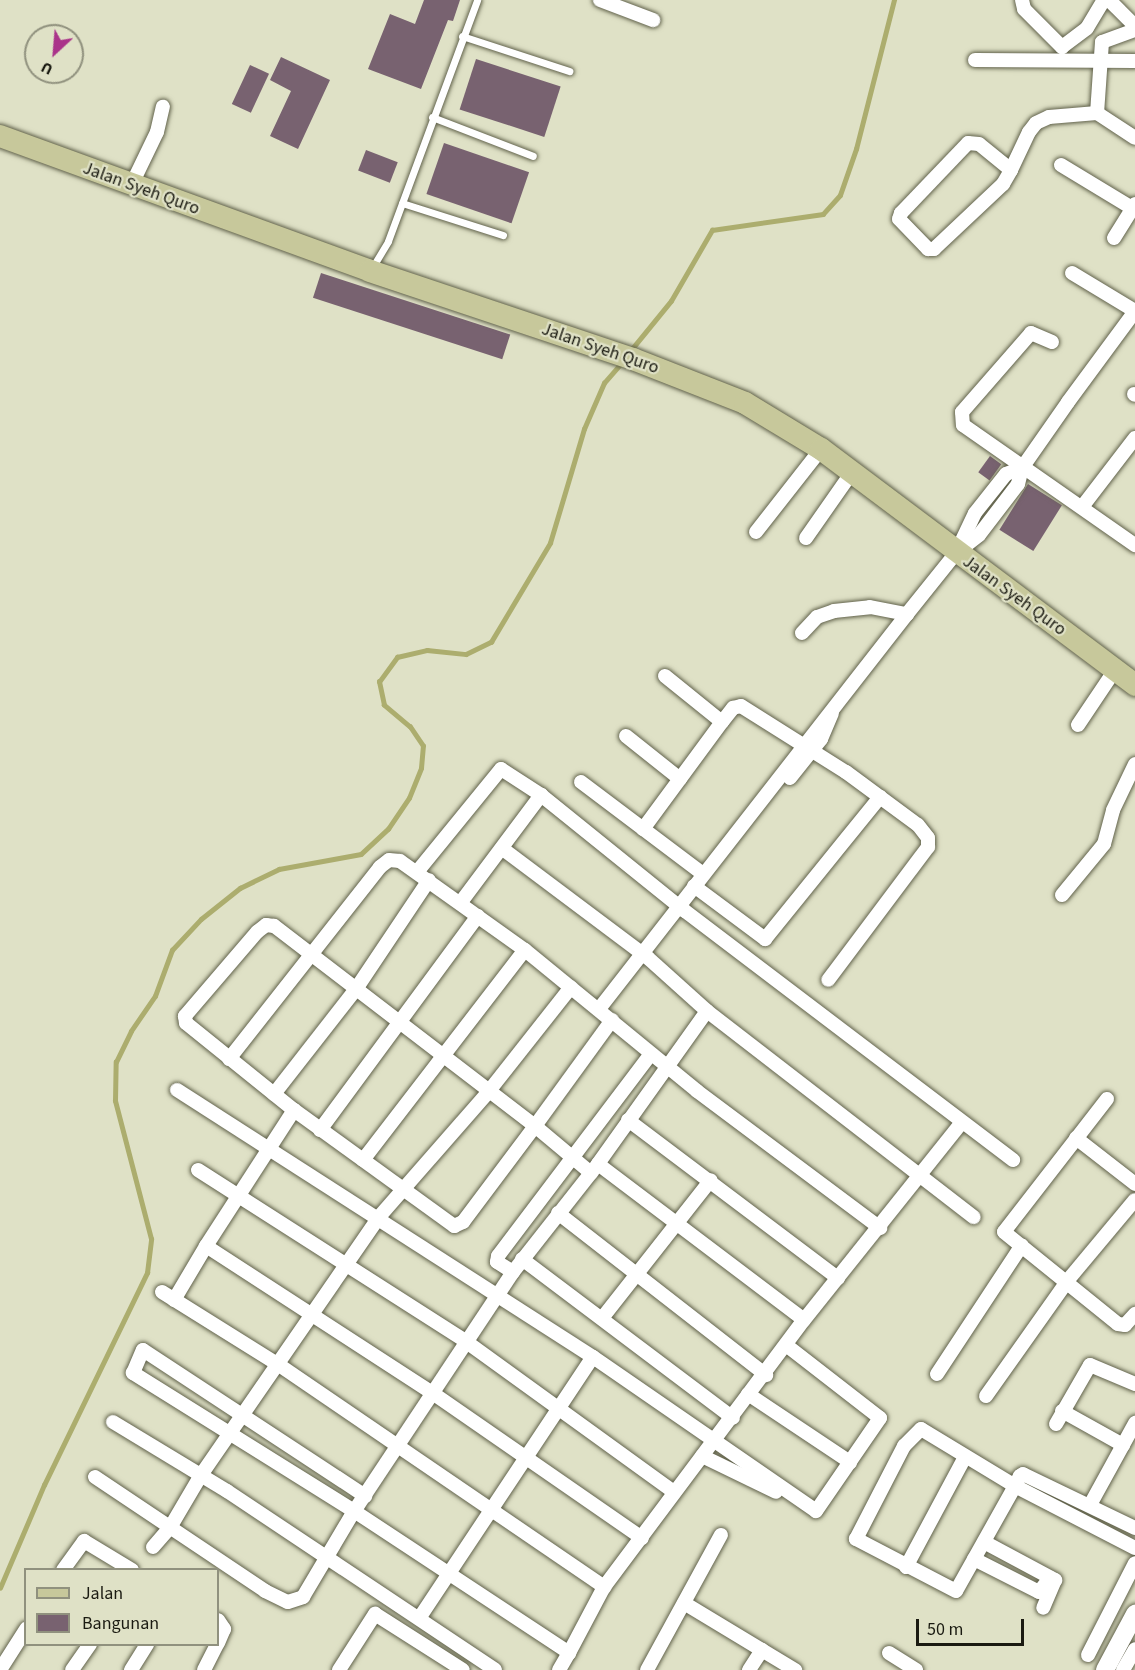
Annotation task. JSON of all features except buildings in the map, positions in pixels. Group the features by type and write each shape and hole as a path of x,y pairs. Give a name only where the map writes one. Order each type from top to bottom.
{"main road":[{"name":"Jalan Syeh Quro","path":"0,136 131,186 370,271 633,359 745,403 821,449 956,553 1135,685"}],"street":[{"path":"600,0 653,20"},
{"path":"1022,0 1024,9 1059,46 1087,28 1106,0 1135,28 1102,42"},
{"path":"1087,28 1102,42"},
{"path":"1097,113 1102,42"},
{"path":"975,60 1135,61"},
{"path":"131,186 157,132 163,107"},
{"path":"1011,170 979,144 968,143 901,213 899,219 932,250 1003,184 1011,170 1029,132 1042,119 1097,113 1135,138"},
{"path":"1061,165 1133,206 1114,238"},
{"path":"804,1320 674,1223 594,1168 574,1157 535,1126 274,926 266,925 185,1014 186,1023 294,1110 450,1224 458,1226 535,1126 605,1014 645,956 808,748 820,722 832,713 956,553 979,535 1018,484 1022,468 1135,311 1072,273"},
{"path":"1052,342 1031,333 962,412 969,433 1082,507 1135,545"},
{"path":"1082,507 1135,438"},
{"path":"756,532 821,449"},
{"path":"806,538 852,472"},
{"path":"802,633 817,617 834,611 870,607 907,614"},
{"path":"1078,725 1115,670"},
{"path":"665,676 722,722"},
{"path":"643,829 733,708 749,708 918,825 928,838 928,847 828,980"},
{"path":"626,736 680,779"},
{"path":"697,888 703,874 808,748"},
{"path":"1062,895 1104,844 1113,810 1135,764"},
{"path":"417,872 501,769 541,795 682,908 961,1123 1013,1160"},
{"path":"581,782 703,874"},
{"path":"461,902 503,849 541,795"},
{"path":"697,888 765,939 880,797"},
{"path":"503,849 645,956 707,1011 974,1218"},
{"path":"229,1059 380,867 389,860 400,861 461,902 525,950 605,1014 664,1066 880,1228"},
{"path":"274,1094 356,989 429,880"},
{"path":"320,1130 478,916"},
{"path":"363,1160 445,1057 525,950"},
{"path":"153,1546 171,1526 201,1475 245,1415 378,1218 489,1091 571,987"},
{"path":"95,1477 265,1591 288,1602 303,1597 354,1511 434,1394 513,1272 594,1168 664,1066 707,1011"},
{"path":"513,1272 498,1262 498,1256 651,1054"},
{"path":"177,1090 270,1147 593,1357 816,1511"},
{"path":"1107,1100 1004,1232 1068,1280 1118,1324 1125,1325 1135,1314"},
{"path":"174,1300 236,1196 294,1110"},
{"path":"627,1119 711,1180 838,1278"},
{"path":"558,1670 604,1587 674,1492 733,1418 748,1394 766,1375 804,1320 880,1228 961,1123"},
{"path":"1076,1138 1135,1184"},
{"path":"198,1170 468,1342 559,1406 674,1492"},
{"path":"603,1317 674,1223 711,1180"},
{"path":"986,1396 1068,1280 1135,1200"},
{"path":"558,1213 766,1375"},
{"path":"937,1374 1022,1245"},
{"path":"206,1246 311,1317 434,1394 524,1459 642,1538"},
{"path":"522,1259 603,1317 733,1418"},
{"path":"162,1292 279,1365 604,1587"},
{"path":"786,1345 878,1414 880,1421 816,1511"},
{"path":"365,1496 245,1415 140,1351 133,1373 232,1432 569,1653"},
{"path":"420,1617 451,1575 524,1459 593,1357"},
{"path":"1123,1445 1059,1418 1090,1365 1135,1384"},
{"path":"748,1394 850,1462"},
{"path":"113,1422 327,1556 495,1670"},
{"path":"1090,1505 1135,1423"},
{"path":"1135,1528 1025,1474 1015,1486 953,1592 855,1539 904,1446 921,1429 1015,1486 1135,1548"},
{"path":"702,1456 816,1511"},
{"path":"906,1567 965,1457"},
{"path":"646,1670 721,1535"},
{"path":"64,1568 84,1540 130,1568"},
{"path":"984,1542 1051,1576 1054,1586 1043,1608"},
{"path":"974,1559 1040,1592 1051,1576"},
{"path":"1088,1655 1135,1563"},
{"path":"684,1603 762,1650 778,1665 795,1670"},
{"path":"357,1670 342,1666 375,1614 463,1670"},
{"path":"1105,1670 1135,1614"},
{"path":"219,1622 224,1629 219,1640"},
{"path":"0,1670 24,1632"},
{"path":"72,1670 89,1646"},
{"path":"131,1670 146,1646"},
{"path":"204,1670 216,1646"},
{"path":"1124,1670 1135,1649"},
{"path":"748,1670 762,1650"},
{"path":"889,1653 916,1670"}],"lane":[{"path":"370,271 388,241 477,0"},
{"path":"462,36 569,71"},
{"path":"432,117 533,156"},
{"path":"402,203 503,235"}],"waterway":[{"path":"631,350 671,301 712,230 823,214 840,195 856,149 894,0"},
{"path":"0,1588 44,1485 147,1273 151,1239 115,1101 116,1062 131,1031 155,996 172,950 201,919 240,888 279,869 361,854 388,829 409,798 421,768 423,746 410,727 384,705 379,682 397,657 427,650 466,654 491,642 550,543 584,429 604,383 622,362"}]}
